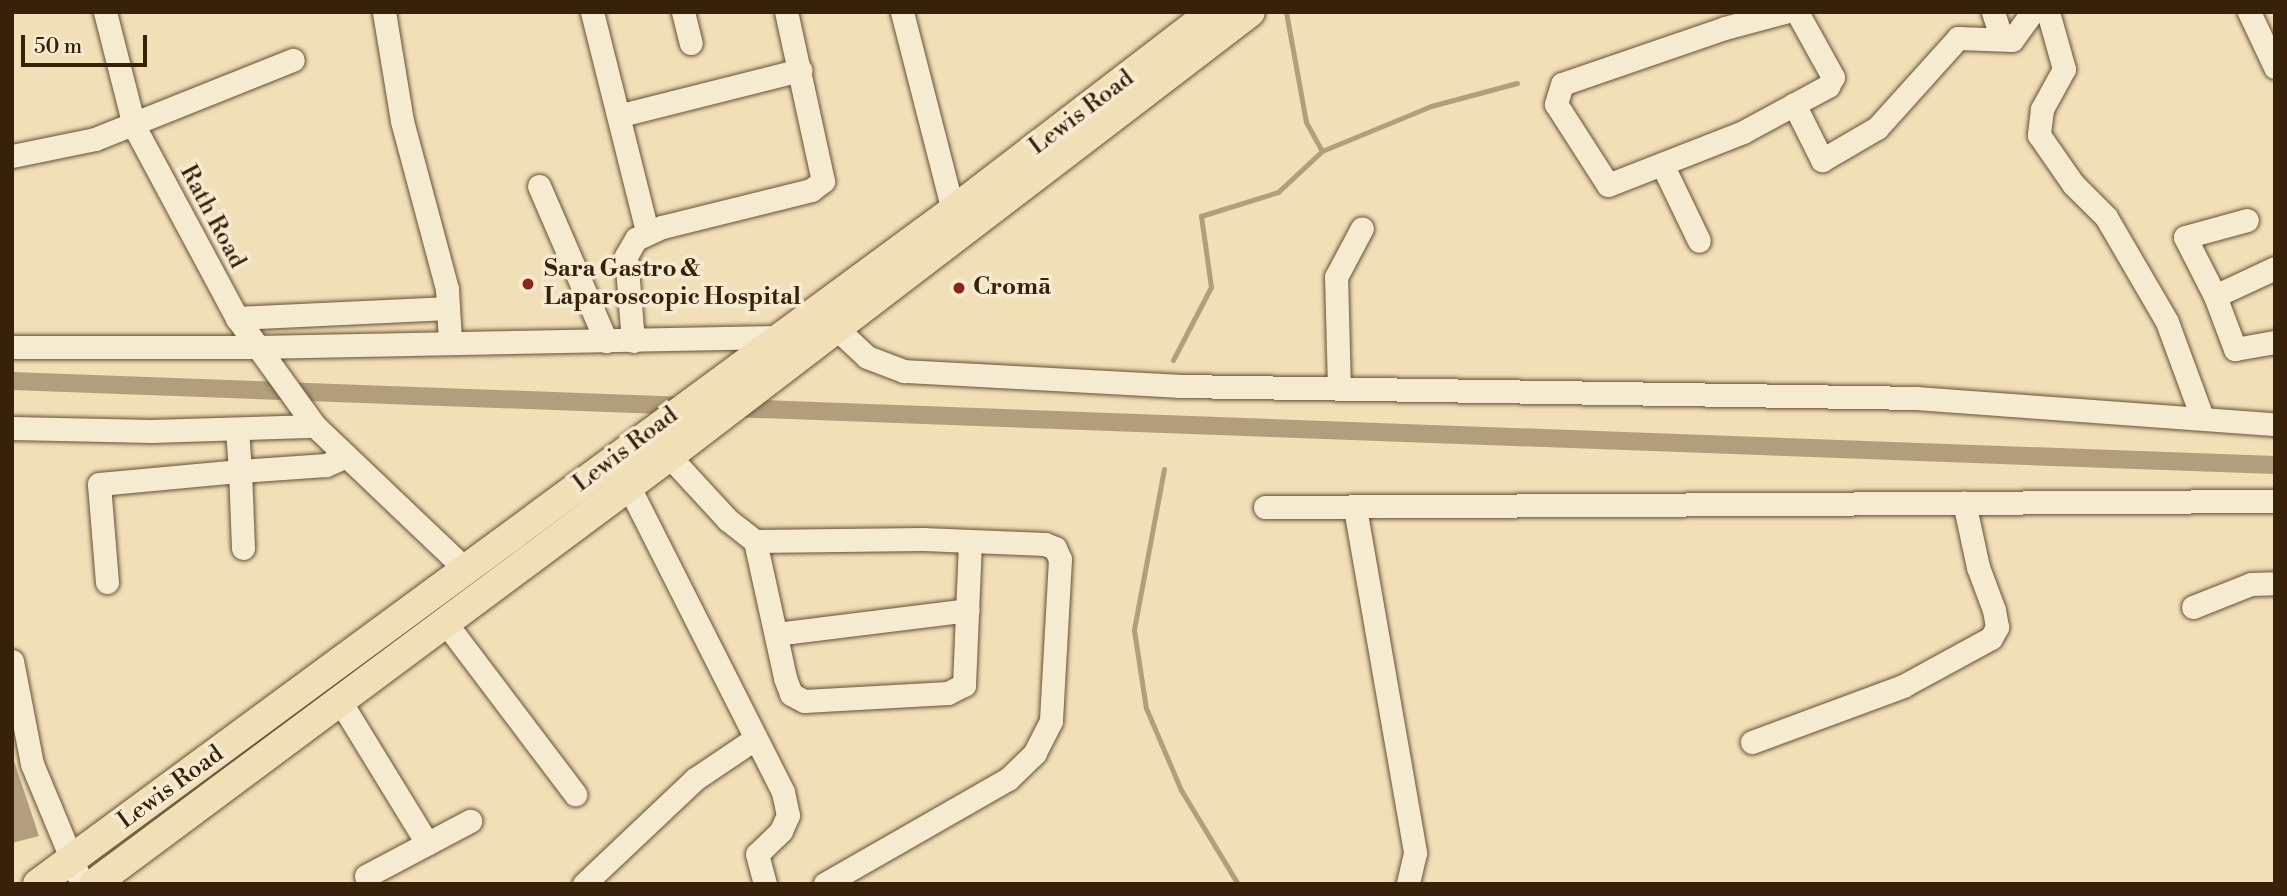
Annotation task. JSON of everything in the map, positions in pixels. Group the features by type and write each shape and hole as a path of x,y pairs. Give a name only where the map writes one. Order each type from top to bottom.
{"main road":[{"name":"Lewis Road","path":"38,884 78,871 464,569 764,382 836,328 959,220 1139,84 1250,12"},
{"name":"Lewis Road","path":"1139,84 1210,13"},
{"name":"Lewis Road","path":"94,884 628,485 674,439 738,365 959,220"},
{"path":"464,569 484,593"}],"street":[{"name":"Rath Road","path":"105,12 134,125 237,318 272,371 315,426 464,569"},
{"path":"384,12 391,72 448,308 450,341"},
{"path":"593,12 621,115 647,231"},
{"path":"683,12 691,43"},
{"path":"633,341 626,256 628,246 647,231 819,185 825,175 786,12"},
{"path":"902,12 959,220"},
{"path":"1785,12 1725,27 1562,84 1556,104 1608,185 1743,132 1828,86 1833,77 1797,12"},
{"path":"1993,12 2002,39"},
{"path":"1794,104 1822,160 1877,128 1958,38 2012,40 2032,12"},
{"path":"2048,12 2064,69 2042,108 2039,135 2073,184 2106,216 2167,323 2202,417"},
{"path":"2249,12 2275,67"},
{"path":"12,156 66,148 134,125 293,60"},
{"path":"621,115 800,70"},
{"path":"1662,164 1699,241"},
{"path":"539,186 606,341"},
{"path":"2247,220 2185,237 2215,296 2235,349 2275,342"},
{"path":"1339,389 1336,277 1362,228"},
{"path":"2215,296 2275,268"},
{"path":"237,318 448,308"},
{"path":"836,328 867,357 904,371 1339,389 1917,398 2275,424"},
{"path":"12,347 256,347 450,341 633,341 777,337"},
{"path":"12,428 237,429 315,426"},
{"path":"237,429 243,548"},
{"path":"674,439 727,520 755,541 1045,544 1055,548 1060,559 1051,721 1046,736 1008,779 825,884"},
{"path":"107,582 99,484 326,465 346,456"},
{"path":"628,485 783,792 788,816 781,831 757,854 765,884"},
{"path":"1265,508 2275,501"},
{"path":"1752,742 1903,686 1991,638 1997,627 1994,610 1978,567 1964,502"},
{"path":"1356,508 1415,853 1408,884"},
{"path":"755,541 785,678 796,699 948,693 964,685 970,542"},
{"path":"2193,607 2251,584 2275,583"},
{"path":"775,634 968,610"},
{"path":"445,622 575,794"},
{"path":"12,661 32,764 78,871"},
{"path":"340,701 427,844"},
{"path":"584,884 695,779 755,738"},
{"path":"366,876 470,821"}],"shaded area":[{"path":"12,755 39,836 12,843"}],"waterway":[{"path":"1173,360 1211,287 1201,216 1278,192 1322,151 1306,122 1286,12"},
{"path":"1322,151 1431,106 1517,83"},
{"path":"12,381 687,406"},
{"path":"732,408 2275,465"},
{"path":"1164,469 1134,630 1146,708 1181,790 1238,884"}],"place":[{"name":"Sara Gastro & Laparoscopic Hospital","path":"528,284"},
{"name":"Cromā","path":"959,288"}]}
